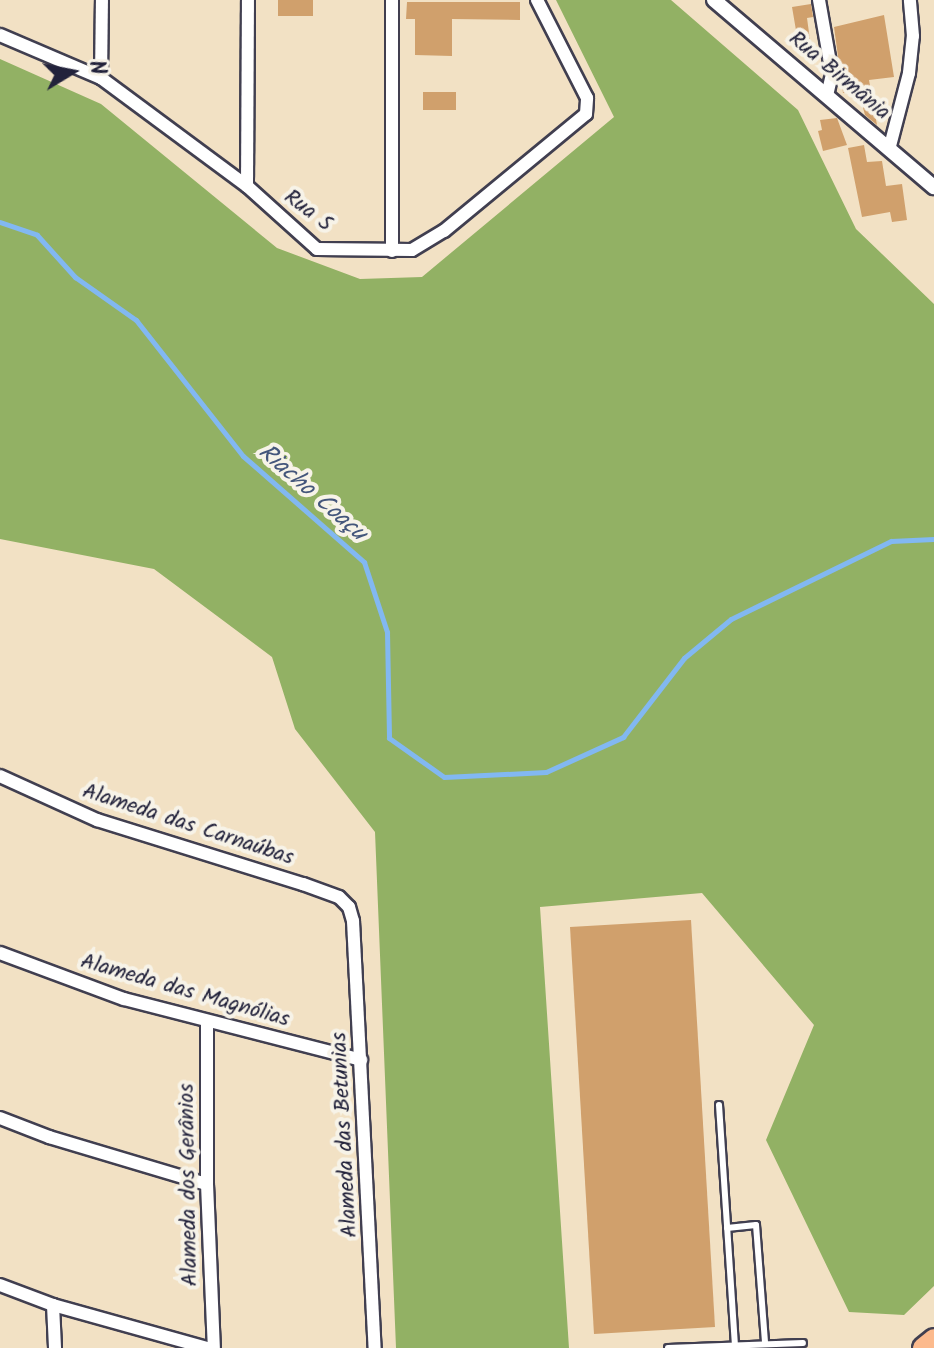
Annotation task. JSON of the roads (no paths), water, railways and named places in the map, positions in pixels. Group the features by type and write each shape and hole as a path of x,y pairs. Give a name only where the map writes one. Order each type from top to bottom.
{"highway":[{"path":"923,1348 934,1339"}],"street":[{"path":"101,78 102,0"},
{"path":"247,186 248,0"},
{"path":"392,0 392,251"},
{"name":"Rua S","path":"0,35 101,78 247,186 317,249 412,250 428,243 582,120 589,105 537,0"},
{"name":"Rua Birmânia","path":"714,0 890,146 934,187"},
{"path":"819,0 832,74 827,95"},
{"path":"890,146 909,73 913,36 910,0"},
{"name":"Alameda das Carnaúbas","path":"0,776 97,820 339,897 349,907 353,921"},
{"name":"Alameda das Betunias","path":"353,921 375,1348"},
{"name":"Alameda das Magnólias","path":"0,953 124,999 361,1060"},
{"name":"Alameda dos Gerânios","path":"207,1022 207,1184 214,1348"},
{"path":"0,1118 49,1137 207,1184"},
{"path":"0,1285 53,1305 207,1348"},
{"path":"53,1305 55,1348"}],"lane":[{"path":"719,1105 735,1346"},
{"path":"727,1228 756,1225 765,1342"},
{"path":"668,1348 765,1342 803,1343"}],"waterway":[{"name":"Riacho Coaçu","path":"0,222 37,235 75,277 136,320 243,456 364,562 387,632 389,738 444,777 546,772 623,737 684,658 731,619 891,541 934,539"}]}
